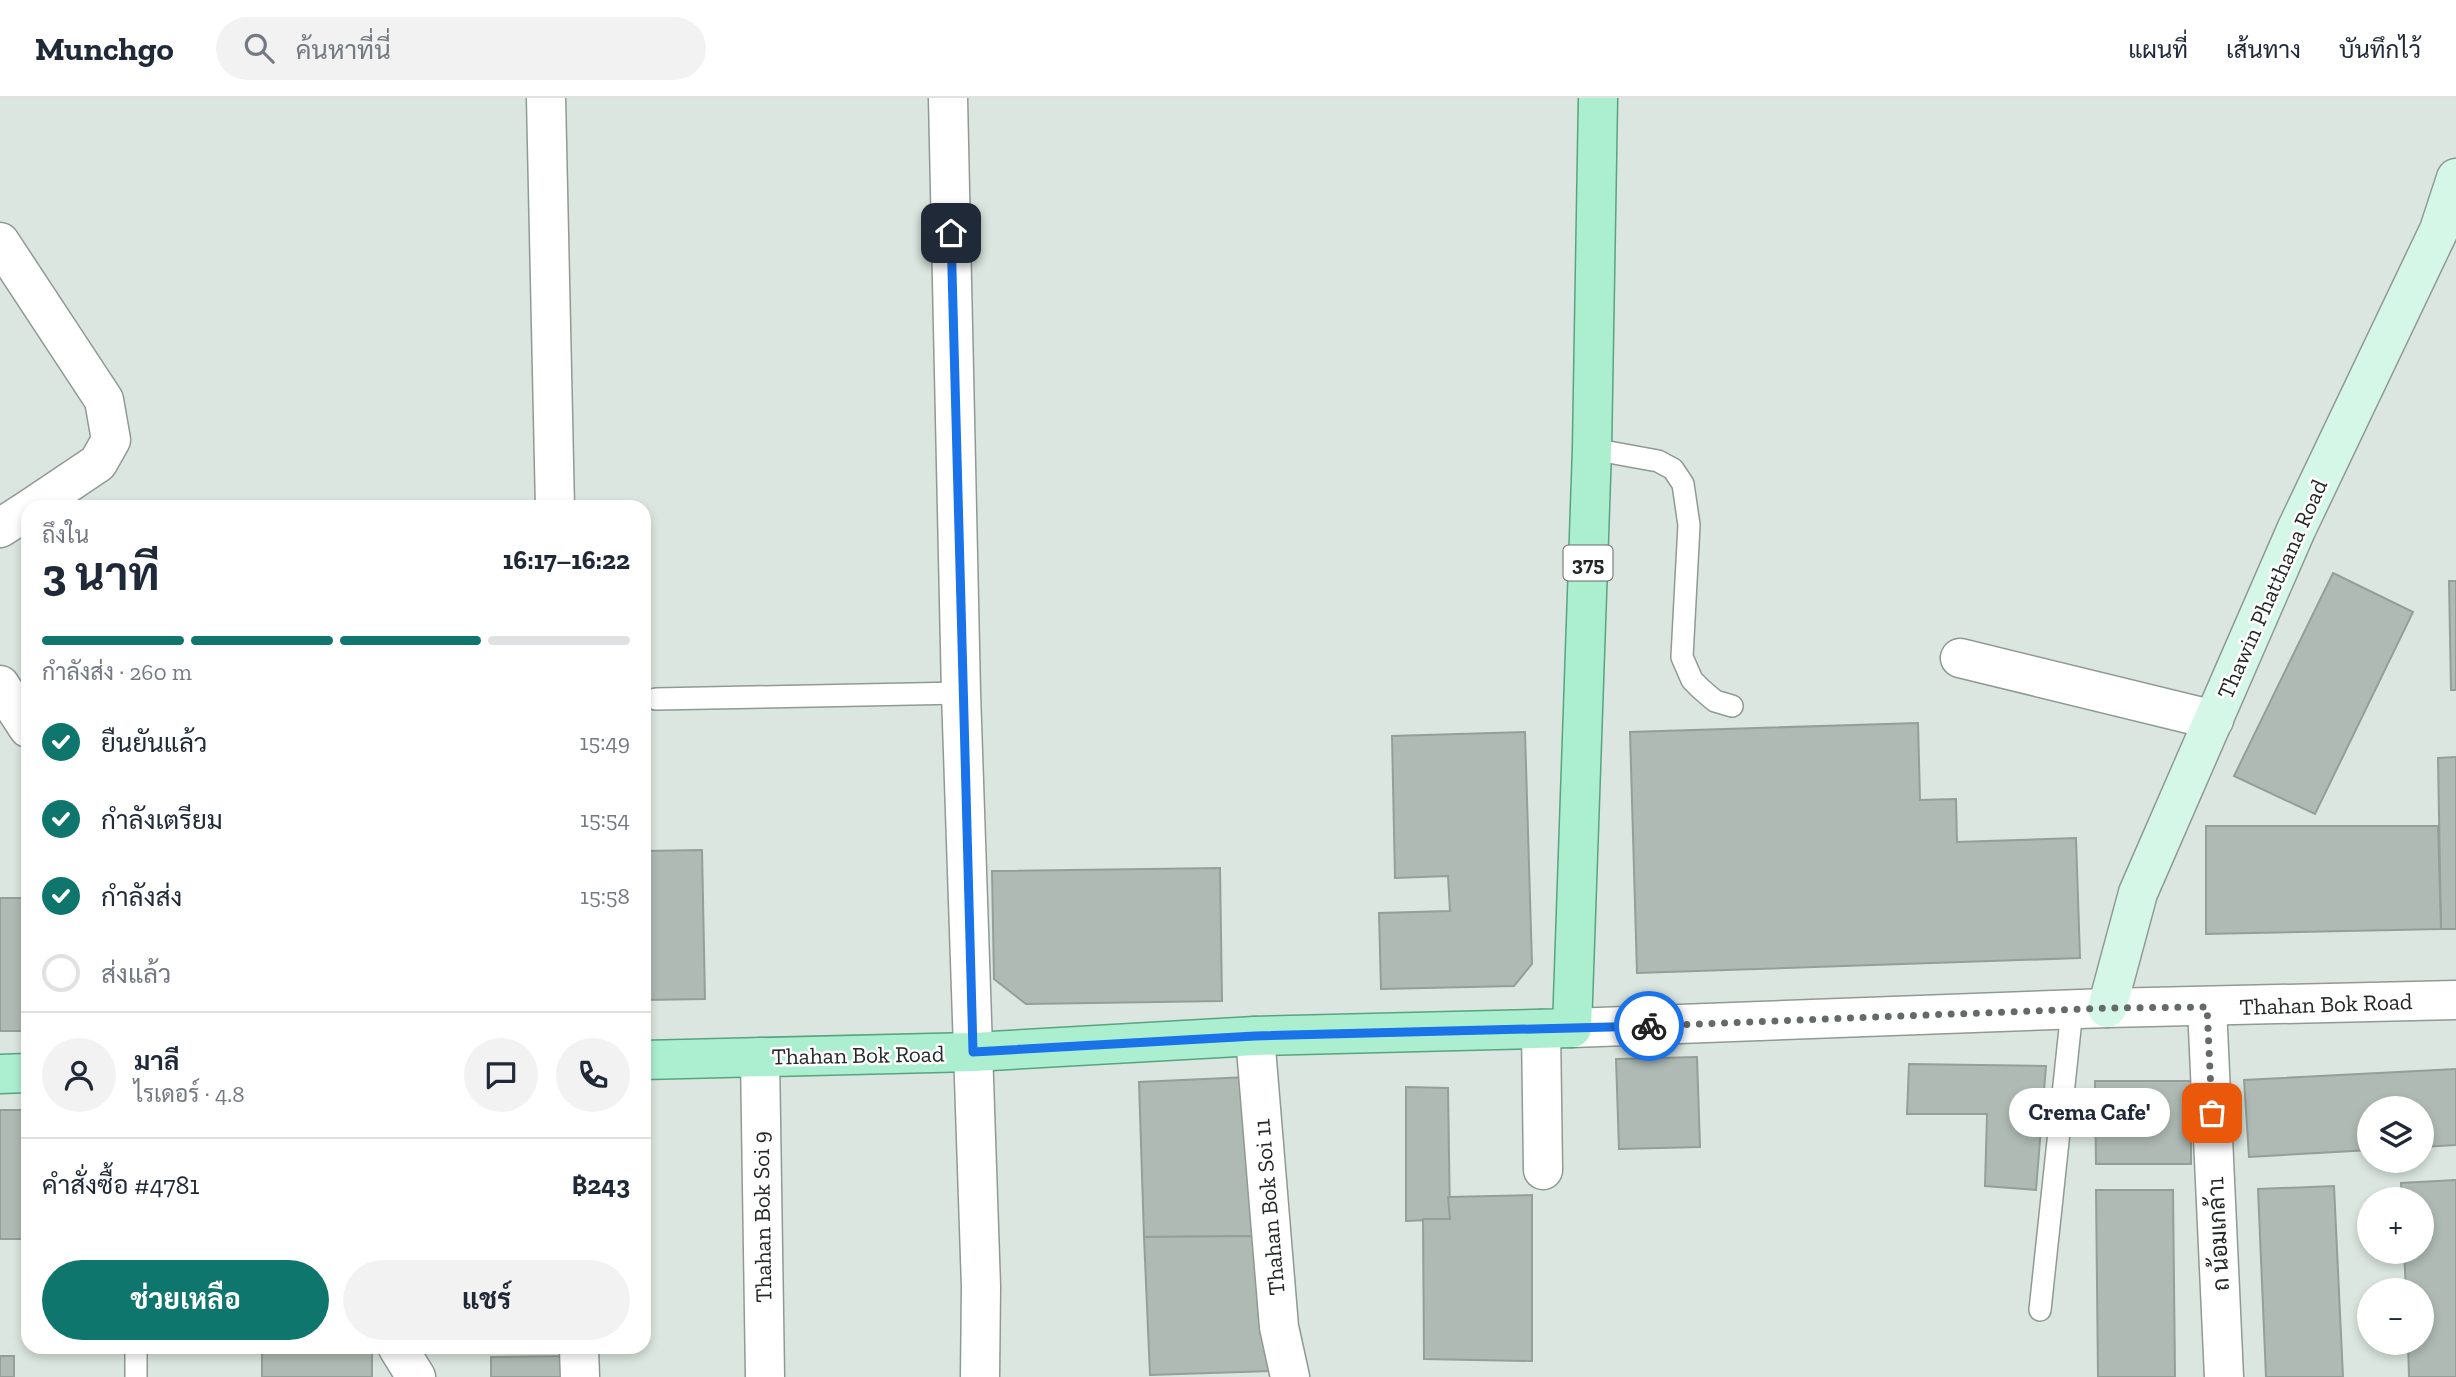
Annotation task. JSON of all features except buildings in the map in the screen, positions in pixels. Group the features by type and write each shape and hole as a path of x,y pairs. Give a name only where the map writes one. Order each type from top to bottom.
{"main road":[{"name":"375","path":"1557,1029 1591,449 1598,98"},
{"name":"Thahan Bok Road","path":"651,1060 973,1052 1255,1036 1557,1029"},
{"path":"0,1074 21,1073"}],"street":[{"path":"546,98 555,500"},
{"path":"948,98 961,692 981,1287 980,1377"},
{"name":"Thawin Phatthana Road","path":"2090,1009 2296,530 2439,230 2456,177"},
{"path":"0,242 104,400 111,440 97,463 42,500"},
{"path":"0,528 21,514"},
{"path":"1960,658 2214,720"},
{"path":"0,685 21,716"},
{"name":"Thahan Bok Road","path":"1557,1029 2090,1009 2456,1000"},
{"name":"ถ น้อมเกล้า1","path":"2207,1007 2224,1377"},
{"path":"1543,1170 1557,1029"},
{"name":"Thahan Bok Soi 11","path":"1255,1036 1279,1326 1290,1377"},
{"name":"Thahan Bok Soi 9","path":"760,1057 765,1377"},
{"path":"402,1354 416,1377"},
{"path":"579,1354 580,1377"}],"lane":[{"path":"1591,449 1658,461 1673,469 1684,484 1689,524 1682,657 1692,680 1701,689 1715,701 1732,706"},
{"path":"656,699 961,692"},
{"path":"2040,1310 2090,1009"},
{"path":"136,1354 136,1377"}],"way so far":[{"path":"1649,1026 2107,1008 2207,1007 2212,1113"}],"place":[{"name":"Crema Cafe'","path":"2212,1113"}],"route":[{"path":"951,233 961,692 973,1052 1255,1036 1649,1026"}]}
